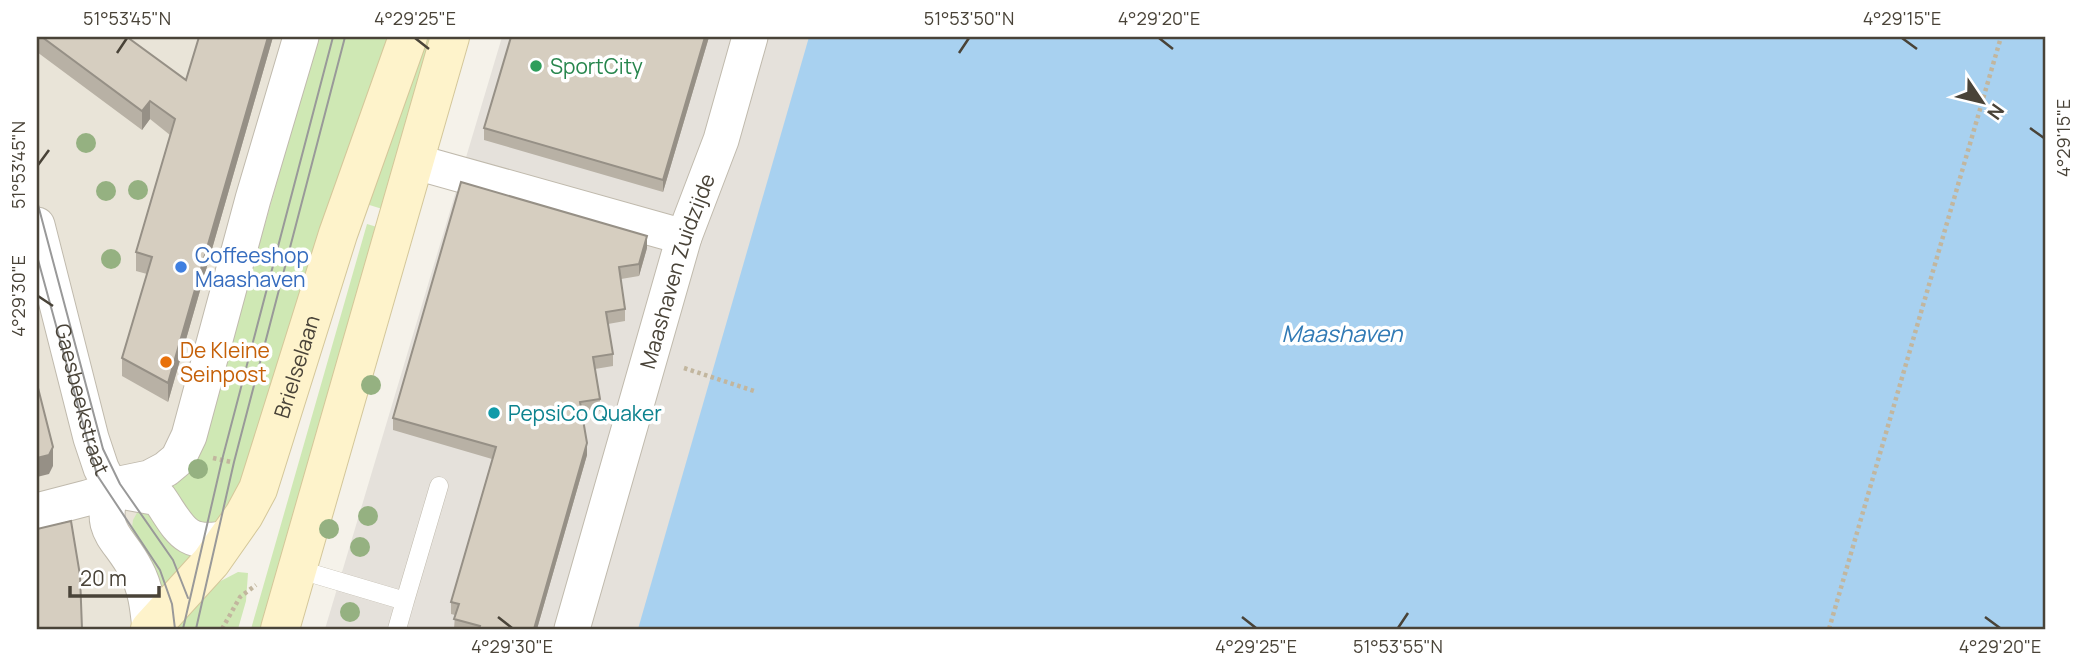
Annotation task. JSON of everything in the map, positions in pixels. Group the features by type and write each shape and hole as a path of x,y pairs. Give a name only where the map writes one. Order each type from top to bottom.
{"main road":[{"name":"Brielselaan","path":"150,629 205,569 258,489 338,234 408,37"},
{"path":"280,629 450,37"}],"street":[{"path":"37,510 112,490 120,484 149,478 166,470 178,459 189,436 253,199 301,37"},
{"name":"Maashaven Zuidzijde","path":"572,629 684,237 721,140 750,37"},
{"path":"415,162 684,237"},
{"name":"Gaesbeekstraat","path":"37,225 91,438 112,490 107,524 139,577 147,602 150,629"},
{"name":"Gaesbeekstraat","path":"112,490 159,498 185,536 202,541 228,538"}],"lane":[{"path":"397,629 439,486"},
{"path":"298,569 405,601"}],"path":[{"path":"1829,629 2001,37"},
{"path":"684,368 754,391"}],"shaded area":[{"path":"37,37 376,37 210,464 168,629 37,629"},
{"path":"502,37 858,37 704,629 325,629"}],"green space":[{"path":"318,37 395,37 271,413 224,522 196,524 164,491 206,424"},
{"path":"419,37 444,37 392,212 363,203"},
{"path":"367,224 387,230 272,629 251,629"},
{"path":"138,511 155,511 193,561 157,593 131,535 133,520"},
{"path":"238,572 248,573 246,601 238,629 167,629 215,584"}],"water":[{"name":"Maashaven","path":"809,37 2046,37 2046,629 638,629"}],"building":[{"path":"42,37 127,37 186,80 199,37 268,37 168,383 122,358 152,257 136,252 175,119 150,101 142,111"},
{"path":"511,37 705,37 663,180 484,128"},
{"name":"PepsiCo Quaker","path":"461,182 647,236 639,264 619,267 625,309 606,312 613,354 593,357 600,399 580,402 587,443 534,629 479,629 480,626 454,619 459,604 451,602 496,447 393,418"},
{"path":"37,384 53,447 49,455 37,458"},
{"path":"71,521 80,575 82,629 37,629 37,529"}],"tram line":[{"path":"183,629 222,460 333,37"},
{"path":"196,629 234,462 345,37"},
{"path":"37,201 103,449 120,484 173,560 188,598"},
{"path":"37,256 97,475 160,570 172,604 175,629"}],"place":[{"name":"SportCity","path":"536,66"},
{"name":"Coffeeshop Maashaven","path":"181,267"},
{"name":"De Kleine Seinpost","path":"166,362"},
{"name":"PepsiCo Quaker","path":"494,413"}]}
